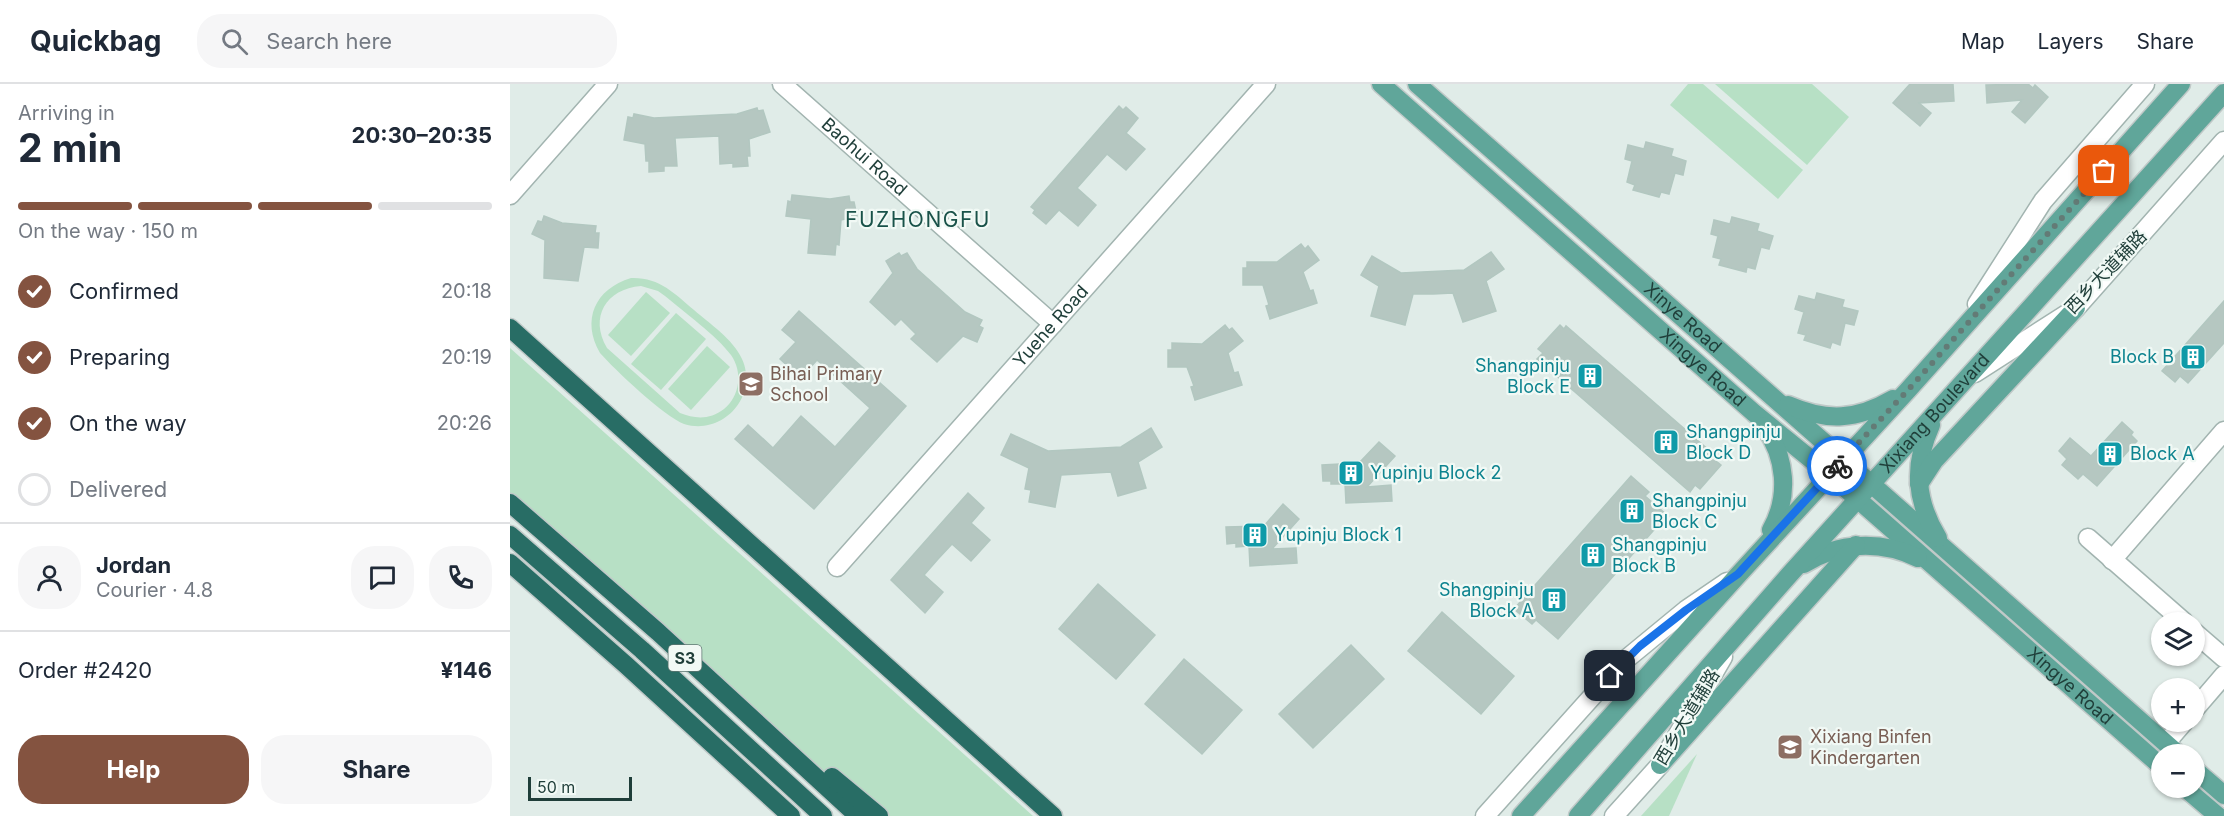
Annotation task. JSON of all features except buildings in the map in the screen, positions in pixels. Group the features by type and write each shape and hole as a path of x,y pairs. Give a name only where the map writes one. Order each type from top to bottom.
{"highway":[{"path":"510,328 1053,816"},
{"name":"S3","path":"510,503 658,632 858,816"},
{"path":"510,535 642,650 823,816"},
{"name":"S3","path":"510,563 626,665 791,816"},
{"path":"658,632 879,816"},
{"path":"626,665 780,816"}],"main road":[{"name":"Xingye Road","path":"1381,84 1754,413 1830,474 2151,756"},
{"name":"Xinye Road","path":"1417,84 1948,552"},
{"name":"Xixiang Boulevard","path":"1521,816 1738,574 1908,390 2181,84"},
{"name":"Xixiang Boulevard","path":"1578,816 1790,574 2224,93"},
{"path":"1919,484 1935,461 2076,308"},
{"path":"1770,395 1808,413 1842,418 1879,407 1908,390"},
{"path":"1942,406 1924,440 1920,453 1919,484 1920,496 1929,522 1948,552"},
{"path":"1754,413 1779,454 1784,481 1781,508 1761,549"},
{"path":"1660,765 1857,545"},
{"path":"1790,574 1822,555 1857,545 1900,550 1930,564"},
{"name":"Xingye Road","path":"1948,552 2166,744"},
{"path":"2205,779 2224,795"},
{"path":"2197,798 2218,816"}],"street":[{"path":"510,195 608,84"},
{"name":"Baohui Road","path":"782,84 1053,324"},
{"name":"Yuehe Road","path":"837,567 1266,84"},
{"path":"1963,326 2043,201 2145,84"},
{"name":"西乡大道辅路","path":"1966,379 2076,308 2224,141"},
{"path":"2112,560 2224,431"},
{"path":"2088,538 2172,612"},
{"path":"1485,816 1624,661 1686,610 1738,574"},
{"name":"西乡大道辅路","path":"1614,816 1660,765 1732,641"},
{"path":"2205,642 2224,658"},
{"path":"2205,697 2224,675"}],"green space":[{"path":"1688,84 1703,84 1803,170 1778,199 1670,105"},
{"path":"1715,84 1812,84 1849,117 1807,165"},
{"path":"631,278 641,278 666,287 727,338 742,359 746,373 746,386 734,410 712,424 698,426 684,424 640,392 600,353 594,341 592,318 600,298 619,283","holes":["641,286 658,291 709,332 735,362 738,376 736,391 729,404 719,413 702,417 680,413 607,348 600,326 604,306 610,299 629,288"]},
{"path":"646,292 670,313 631,356 608,335"},
{"path":"676,313 706,339 661,390 631,364"},
{"path":"707,346 730,367 691,410 668,389"},
{"path":"510,348 1033,816 847,816 597,587 510,512"},
{"path":"1697,754 1669,816 1641,816"}],"way so far":[{"path":"1837,466 2104,171"}],"place":[{"name":"Block B","path":"2193,357"},
{"name":"Shangpinju Block E","path":"1590,376"},
{"name":"Bihai Primary School","path":"751,384"},
{"name":"Shangpinju Block D","path":"1666,442"},
{"name":"Block A","path":"2110,454"},
{"name":"Yupinju Block 2","path":"1351,473"},
{"name":"Shangpinju Block C","path":"1632,511"},
{"name":"Yupinju Block 1","path":"1255,535"},
{"name":"Shangpinju Block B","path":"1593,555"},
{"name":"Shangpinju Block A","path":"1554,600"},
{"name":"Xixiang Binfen Kindergarten","path":"1790,747"}],"district":[{"name":"FUZHONGFU","path":"918,220"}],"route":[{"path":"1610,676 1640,646 1738,574 1837,466"}]}
